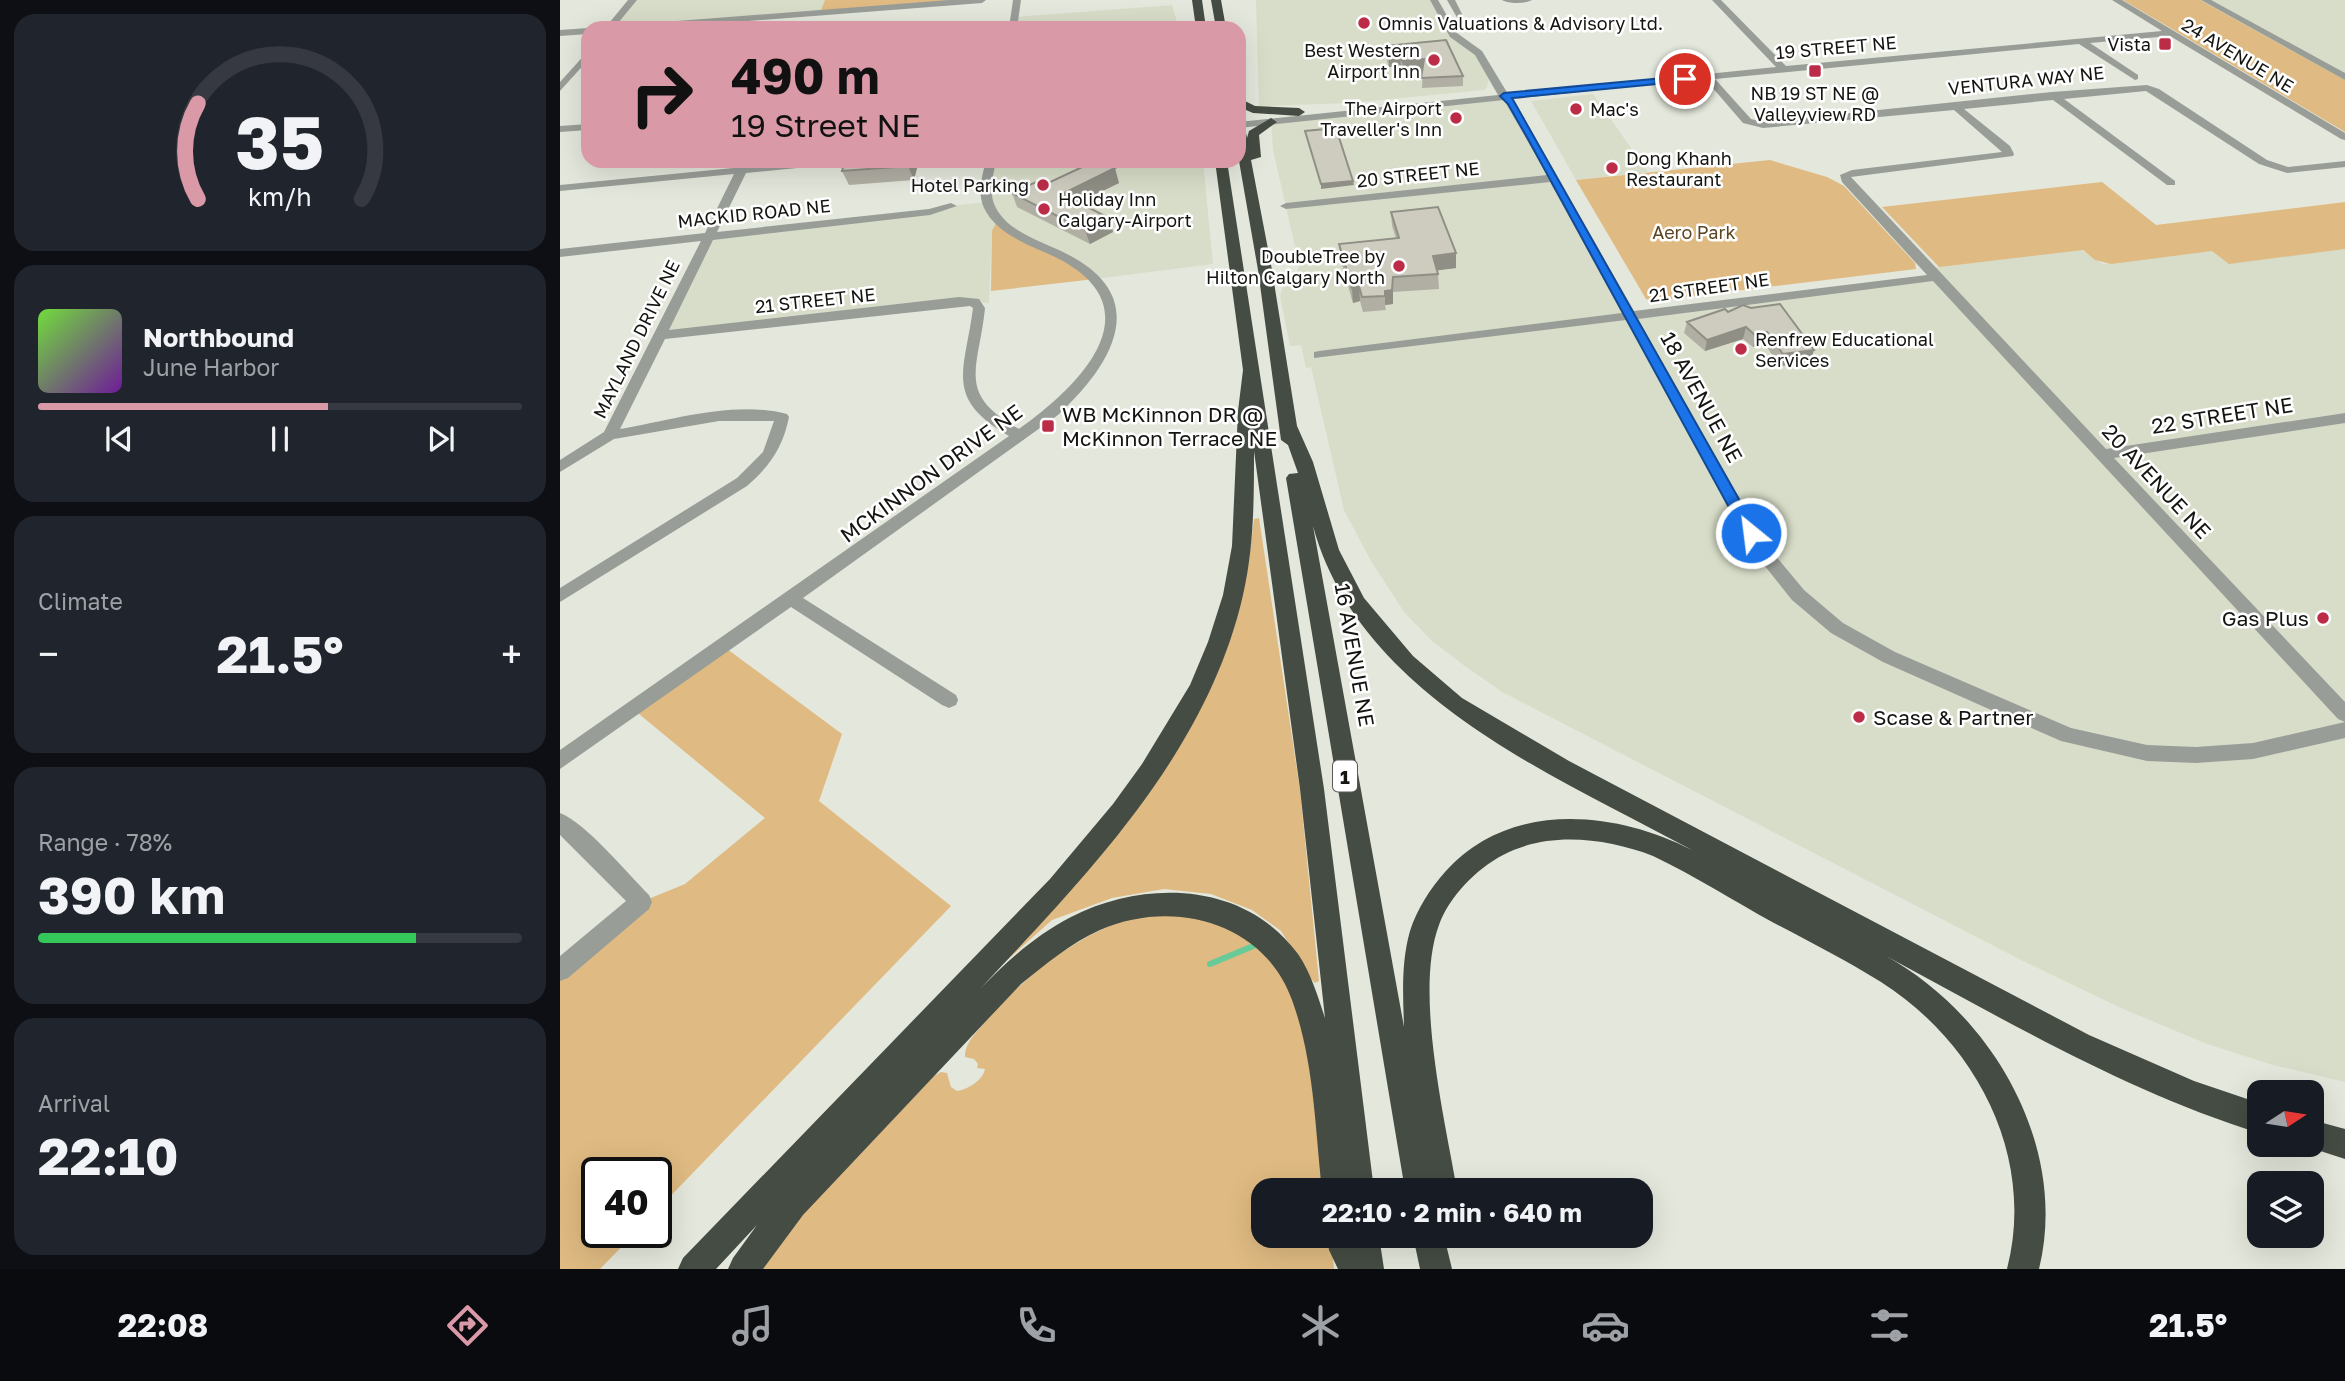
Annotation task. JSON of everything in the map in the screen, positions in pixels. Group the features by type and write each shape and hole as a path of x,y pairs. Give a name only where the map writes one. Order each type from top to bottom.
{"highway":[{"path":"1197,0 1200,21"},
{"path":"1216,0 1220,21"},
{"path":"1246,106 1253,109 1299,112"},
{"path":"1253,205 1261,194 1253,134 1271,122"},
{"name":"16 AVENUE NE","path":"1246,166 1343,763 1418,1178"},
{"name":"1","path":"1222,168 1312,789 1358,1178"},
{"path":"694,1269 1059,887 1111,827 1168,746 1213,657 1236,581 1245,520 1246,396 1252,366"},
{"path":"1288,426 1304,462 1329,550 1356,603 1405,662 1454,704 1573,775 2068,1039 2191,1095 2247,1114"},
{"path":"1440,1178 1417,1005 1418,966 1428,915 1471,861 1492,848 1538,831 1590,830 1638,839 1692,864 1891,973 1913,987 1954,1026 1992,1077 2023,1157 2029,1182 2031,1214 2030,1250 2023,1269"},
{"path":"744,1269 792,1204 1012,975 1045,948 1084,924 1131,907 1194,904 1218,909 1264,934 1281,952 1304,995 1315,1036 1335,1178"},
{"path":"2324,1138 2345,1144"},
{"path":"1345,1248 1355,1269"},
{"path":"1365,1248 1368,1269"},
{"path":"1432,1248 1438,1269"},
{"path":"1438,1269 1441,1248"}],"street":[{"path":"616,21 633,0"},
{"path":"820,13 825,0"},
{"path":"716,21 982,0"},
{"path":"1014,21 1017,0"},
{"name":"18 AVENUE NE","path":"1434,0 1453,35 1479,53 1504,96 1512,103 1759,547 1782,578 1837,628 1889,657 2068,735 2147,752 2196,755 2253,751 2345,730"},
{"path":"1451,0 1465,26"},
{"path":"1506,0 1528,0"},
{"path":"1716,0 1784,70"},
{"name":"24 AVENUE NE","path":"2116,0 2345,137"},
{"path":"2205,0 2345,77"},
{"path":"560,33 581,32"},
{"name":"19 STREET NE","path":"1246,126 1504,96 2172,33"},
{"path":"2082,42 2135,77"},
{"path":"560,88 565,77 581,61"},
{"name":"VENTURA WAY NE","path":"1708,77 1752,124 2147,88 2156,91 2263,162 2278,169 2345,163"},
{"name":"19 STREET NE","path":"1246,117 1486,94 1504,96"},
{"path":"2052,95 2171,183"},
{"name":"20 AVENUE NE","path":"1954,105 2006,148 2009,154 1852,173 1844,178 2105,454 2345,714"},
{"path":"560,129 581,128"},
{"path":"560,188 763,168"},
{"name":"MCKINNON DRIVE NE","path":"560,761 1019,436 1079,390 1097,366 1109,344 1112,321 1102,289 1086,271 1014,230 994,215 986,197 990,168"},
{"name":"MAYLAND DRIVE NE","path":"560,467 610,435 742,170"},
{"name":"20 STREET NE","path":"1286,206 1553,178"},
{"name":"MACKID ROAD NE","path":"560,253 930,212 951,206"},
{"name":"21 STREET NE","path":"1319,355 1937,277"},
{"name":"21 STREET NE","path":"661,335 959,301 974,302 979,307 970,391 977,408 989,419 1019,436"},
{"path":"560,597 742,482 765,463 777,442 782,417 765,414 725,418 610,435"},
{"name":"22 STREET NE","path":"2105,454 2345,418"},
{"path":"792,599 949,700"},
{"path":"560,822 641,902 560,970"}],"shaded area":[{"path":"633,0 825,0 820,13 708,21 616,21"},
{"path":"1256,0 1434,0 1449,27 1479,53 1490,73 1487,87 1484,90 1350,103 1259,106"},
{"path":"2199,0 2345,0 2345,81"},
{"path":"1172,5 1177,21 1014,21 1015,17"},
{"path":"1593,94 1648,172 1576,180 1531,101"},
{"path":"1504,96 1630,315 1936,277 1928,268 2078,248 2103,264 2345,234 2345,1082 2273,1065 2207,1044 2121,1008 2025,962 1504,693 1432,641 1404,612 1371,561 1344,510 1311,367 1306,368 1301,345 1290,346 1280,296 1283,285 1298,270 1299,264 1273,150 1271,122"},
{"path":"990,168 1204,168 1213,264 1095,279 992,231 989,303 959,301 661,335 709,235 930,212 951,206 987,202"}],"green space":[{"path":"825,0 982,0 820,13"},
{"path":"2123,0 2200,0 2345,80 2345,132"},
{"name":"Aero Park","path":"1770,160 1827,177 1844,186 1915,263 1916,269 1651,301 1646,299 1576,180"},
{"path":"2102,182 2156,225 2345,202 2345,249 2229,264 2212,251 2111,264 2095,260 2083,250 1939,267 1882,207"},
{"path":"998,219 1095,279 991,291 992,231"},
{"path":"1259,518 1300,790 1319,981 1315,983 1312,980 1281,931 1252,910 1211,894 1164,889 1112,898 1052,920 988,977 1051,908 1231,634 1249,560 1254,519"},
{"path":"723,646 842,734 819,801 951,906 672,1194 672,1157 581,1157 581,1248 620,1248 600,1269 560,1269 560,970 641,902 685,884 765,818 633,709"},
{"path":"1183,915 1235,928 1275,960 1303,1021 1324,1178 1251,1178 1251,1248 1332,1248 1334,1269 759,1269 785,1232 934,1076 941,1072 947,1073 951,1087 957,1091 978,1080 985,1069 977,1068 978,1064 974,1059 965,1057 969,1042 1030,977 1081,940 1119,922 1142,917"}],"building":[{"path":"1446,40 1463,76 1421,78 1424,59 1402,61 1400,56 1389,57 1384,46"},
{"path":"1336,128 1353,181 1321,184 1305,131"},
{"path":"843,168 882,168 842,171"},
{"path":"1080,168 1115,168 1062,194 1109,218 1085,230 1012,193 1036,182 1044,185"},
{"name":"DoubleTree by Hilton Calgary North","path":"1438,207 1456,253 1433,256 1438,274 1393,277 1392,290 1385,291 1385,296 1362,297 1359,286 1352,288 1339,244 1399,238 1391,212"},
{"path":"1780,304 1814,350 1783,354 1767,332 1756,336 1746,327 1707,340 1687,322 1725,309 1728,312 1743,305 1751,308"}],"waterway":[{"path":"1210,964 1258,944"}],"place":[{"name":"Omnis Valuations & Advisory Ltd.","path":"1364,23"},
{"name":"Vista","path":"2165,44"},
{"name":"Best Western Airport Inn","path":"1434,60"},
{"name":"NB 19 ST NE @ Valleyview RD","path":"1815,71"},
{"name":"Mac's","path":"1576,109"},
{"name":"The Airport Traveller's Inn","path":"1456,118"},
{"name":"Dong Khanh Restaurant","path":"1612,168"},
{"name":"Hotel Parking","path":"1043,185"},
{"name":"Holiday Inn Calgary-Airport","path":"1044,209"},
{"name":"DoubleTree by Hilton Calgary North","path":"1399,266"},
{"name":"Renfrew Educational Services","path":"1741,349"},
{"name":"WB McKinnon DR @ McKinnon Terrace NE","path":"1048,426"},
{"name":"Gas Plus","path":"2323,618"},
{"name":"Scase & Partner","path":"1859,717"}],"route":[{"path":"1685,79 1504,96 1512,103 1751,533"}]}
